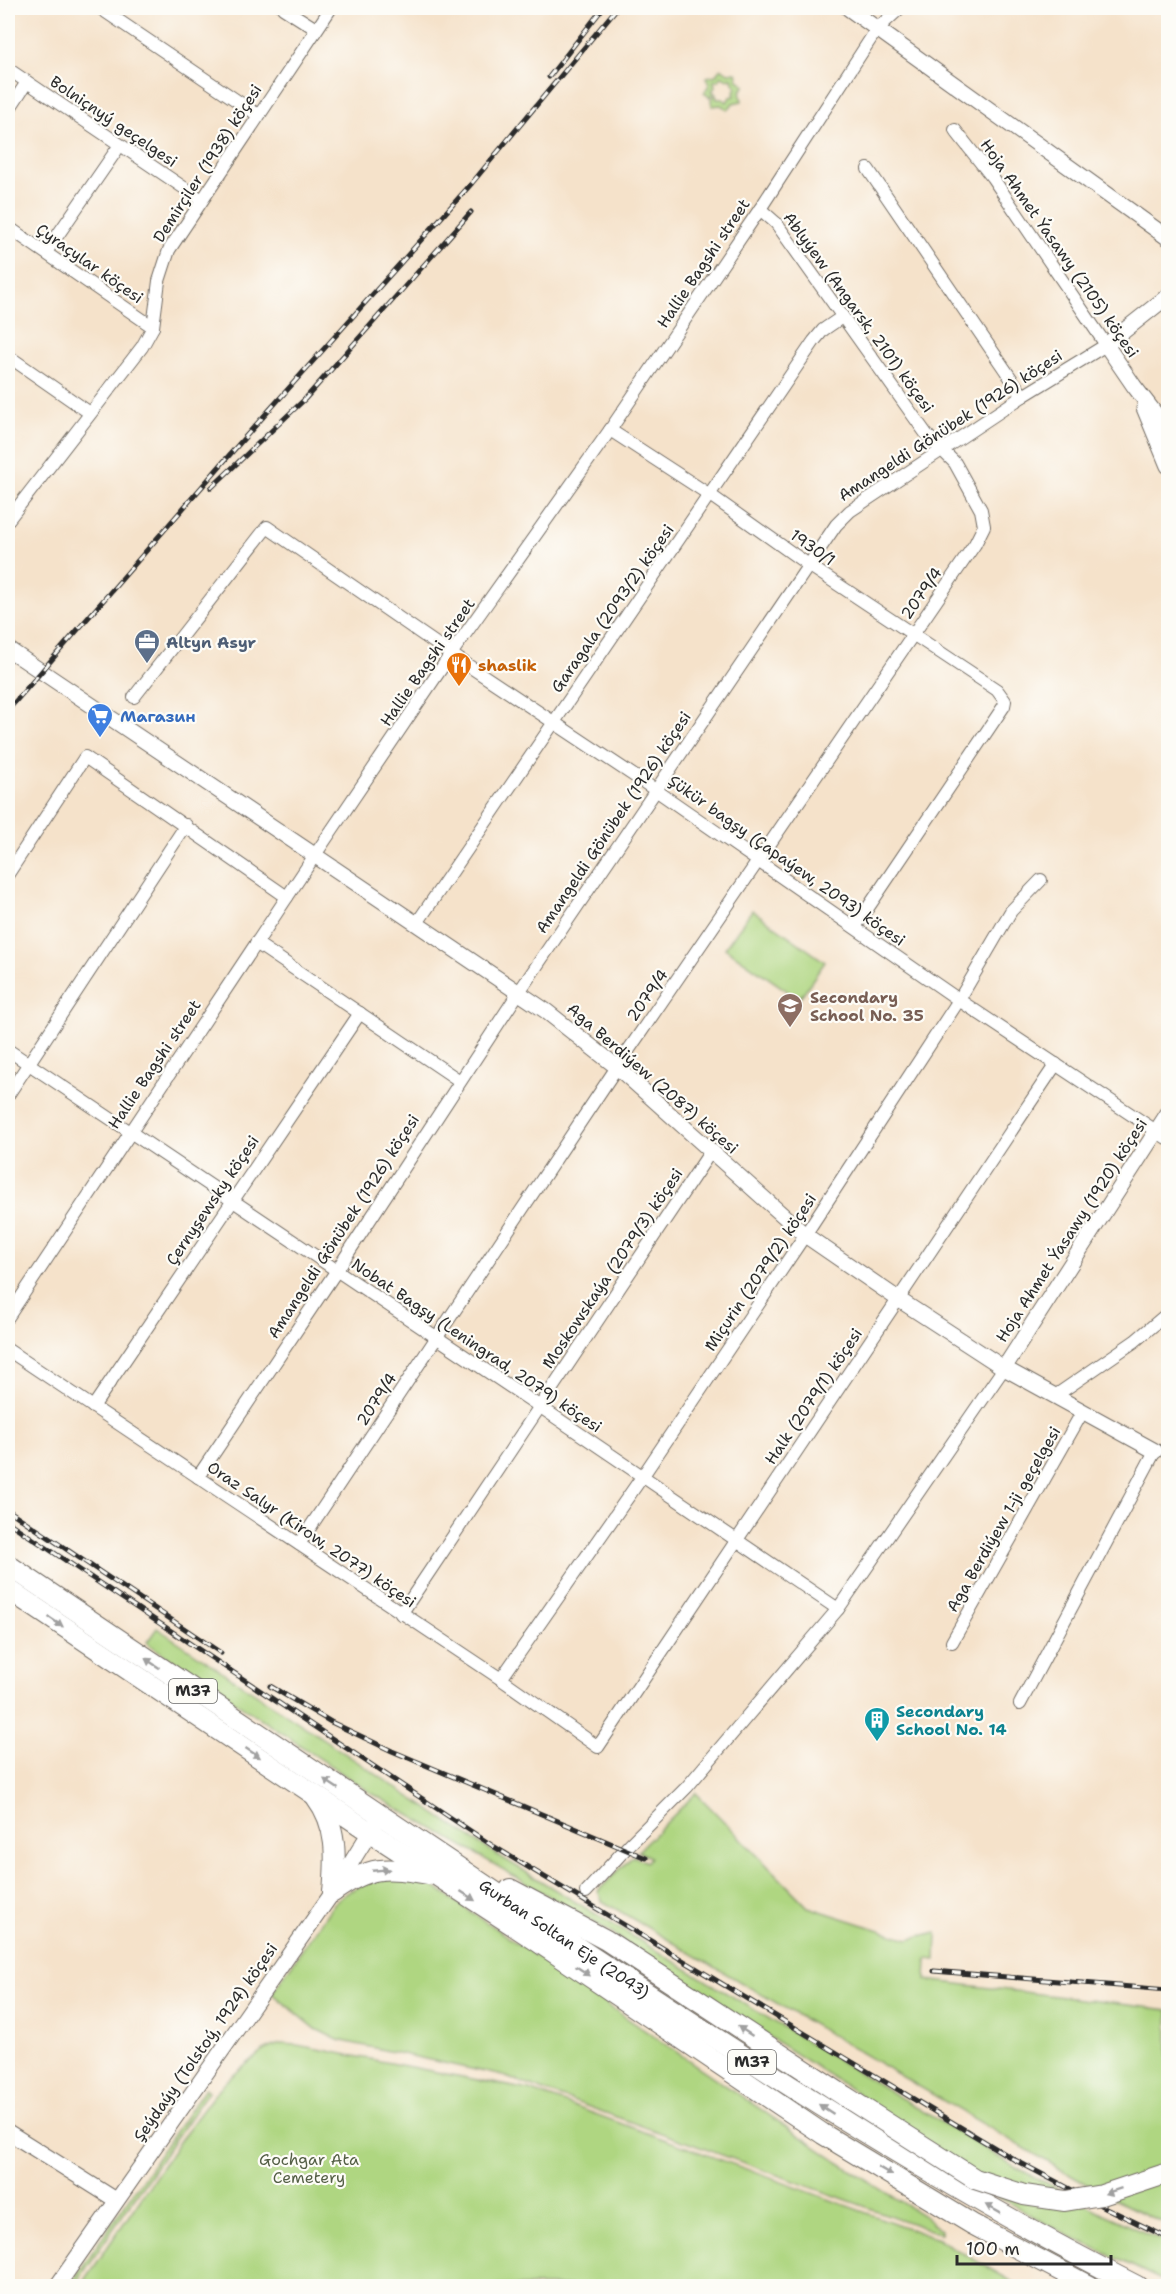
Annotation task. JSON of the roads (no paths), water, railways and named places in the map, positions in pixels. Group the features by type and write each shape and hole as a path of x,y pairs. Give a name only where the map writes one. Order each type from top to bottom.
{"highway":[{"name":"Gurban Soltan Eje (2043)","path":"8,1565 375,1824 435,1875 544,1945 823,2134 972,2224 1081,2284"},
{"name":"Gurban Soltan Eje (2043)","path":"8,1589 311,1791 375,1824 411,1837 836,2116 982,2203 1086,2261 1137,2286"},
{"path":"311,1791 325,1810 335,1841 333,1892"},
{"path":"411,1837 606,1940 975,2179 1024,2195 1065,2201 1102,2195 1168,2173"},
{"name":"Gurban Soltan Eje (2043)","path":"333,1892 354,1876 376,1870 398,1869 435,1875"}],"street":[{"path":"100,8 258,115"},
{"path":"283,8 316,29"},
{"name":"Demirçiler (1938) köçesi","path":"8,518 142,347 153,327 159,281 166,257 331,8"},
{"path":"848,8 1168,238"},
{"name":"Hallie Bagshi street","path":"8,1317 129,1130 451,654 610,430 760,209 877,29 900,8"},
{"name":"Bolniçnyý geçelgesi","path":"8,69 202,200"},
{"path":"8,111 27,82"},
{"name":"Hoja Ahmet Ýasawy (2105) köçesi","path":"955,130 992,177 1134,387 1168,430"},
{"path":"46,252 120,145"},
{"path":"868,170 1023,396"},
{"name":"Ablyýew (Angarsk, 2101) köçesi","path":"760,209 776,223 927,435 955,463 981,510 984,526"},
{"name":"Çyraçylar köçesi","path":"8,227 153,327"},
{"name":"Amangeldi Gönübek (1926) köçesi","path":"198,1477 519,992 842,518 1023,396 1106,345 1168,296"},
{"name":"Garagala (2093/2) köçesi","path":"417,923 814,341 824,330 842,317"},
{"path":"8,356 90,413"},
{"name":"Hoja Ahmet Ýasawy (2105) köçesi","path":"1134,387 1168,466"},
{"name":"1930/1","path":"610,430 710,495 810,566 997,690 1005,700 1004,706 855,927"},
{"name":"2079/4","path":"299,1544 617,1067 975,544 984,526"},
{"name":"Şükür bagşy (Çapaýew, 2093) köçesi","path":"134,697 267,527 451,654 760,861 959,1000 1163,1135"},
{"name":"Aga Berdiýew (2087) köçesi","path":"8,649 555,1017 617,1067 805,1235 1004,1368 1155,1451"},
{"path":"8,874 85,757 287,897"},
{"path":"8,1095 186,825"},
{"name":"Miçurin (2079/2) köçesi","path":"501,1679 642,1477 805,1235 959,1000 1011,911 1041,880"},
{"path":"256,943 460,1082"},
{"name":"Çernyşewsky köçesi","path":"93,1407 360,1013"},
{"name":"Nobat Bagşy (Leningrad, 2079) köçesi","path":"8,1050 838,1609"},
{"name":"Halk (2079/1) köçesi","path":"598,1747 1056,1064"},
{"name":"Hoja Ahmet Ýasawy (1920) köçesi","path":"1004,1368 1163,1135 1168,1113"},
{"name":"Moskowskaýa (2079/3) köçesi","path":"401,1614 711,1151"},
{"path":"1055,1396 1135,1341 1168,1313"},
{"name":"Oraz Salyr (Kirow, 2077) köçesi","path":"8,1350 501,1679 598,1747"},
{"path":"586,1892 687,1787 838,1609 1004,1368"},
{"name":"Aga Berdiýew 1-ji geçelgesi","path":"952,1642 1083,1411"},
{"path":"1020,1704 1155,1451"},
{"name":"Şeýdaýy (Tolstoý, 1924) köçesi","path":"57,2286 333,1892 375,1824"},
{"path":"8,2132 116,2200"}],"railway":[{"path":"549,77 603,8"},
{"path":"8,710 239,444 472,183 617,8"},
{"path":"211,488 305,399 471,212"},
{"path":"8,1510 221,1653"},
{"path":"8,1522 493,1846 1015,2160 1168,2238"},
{"path":"270,1686 331,1722 392,1751 646,1858"},
{"path":"934,1971 1168,1990"}],"place":[{"name":"Altyn Asyr","path":"147,665"},
{"name":"shaslik","path":"459,688"},
{"name":"Магазин","path":"100,739"},
{"name":"Secondary School No. 35","path":"790,1029"},
{"name":"Secondary School No. 14","path":"877,1743"}],"park label":[{"name":"Gochgar Ata Cemetery","path":"309,2168"}]}
